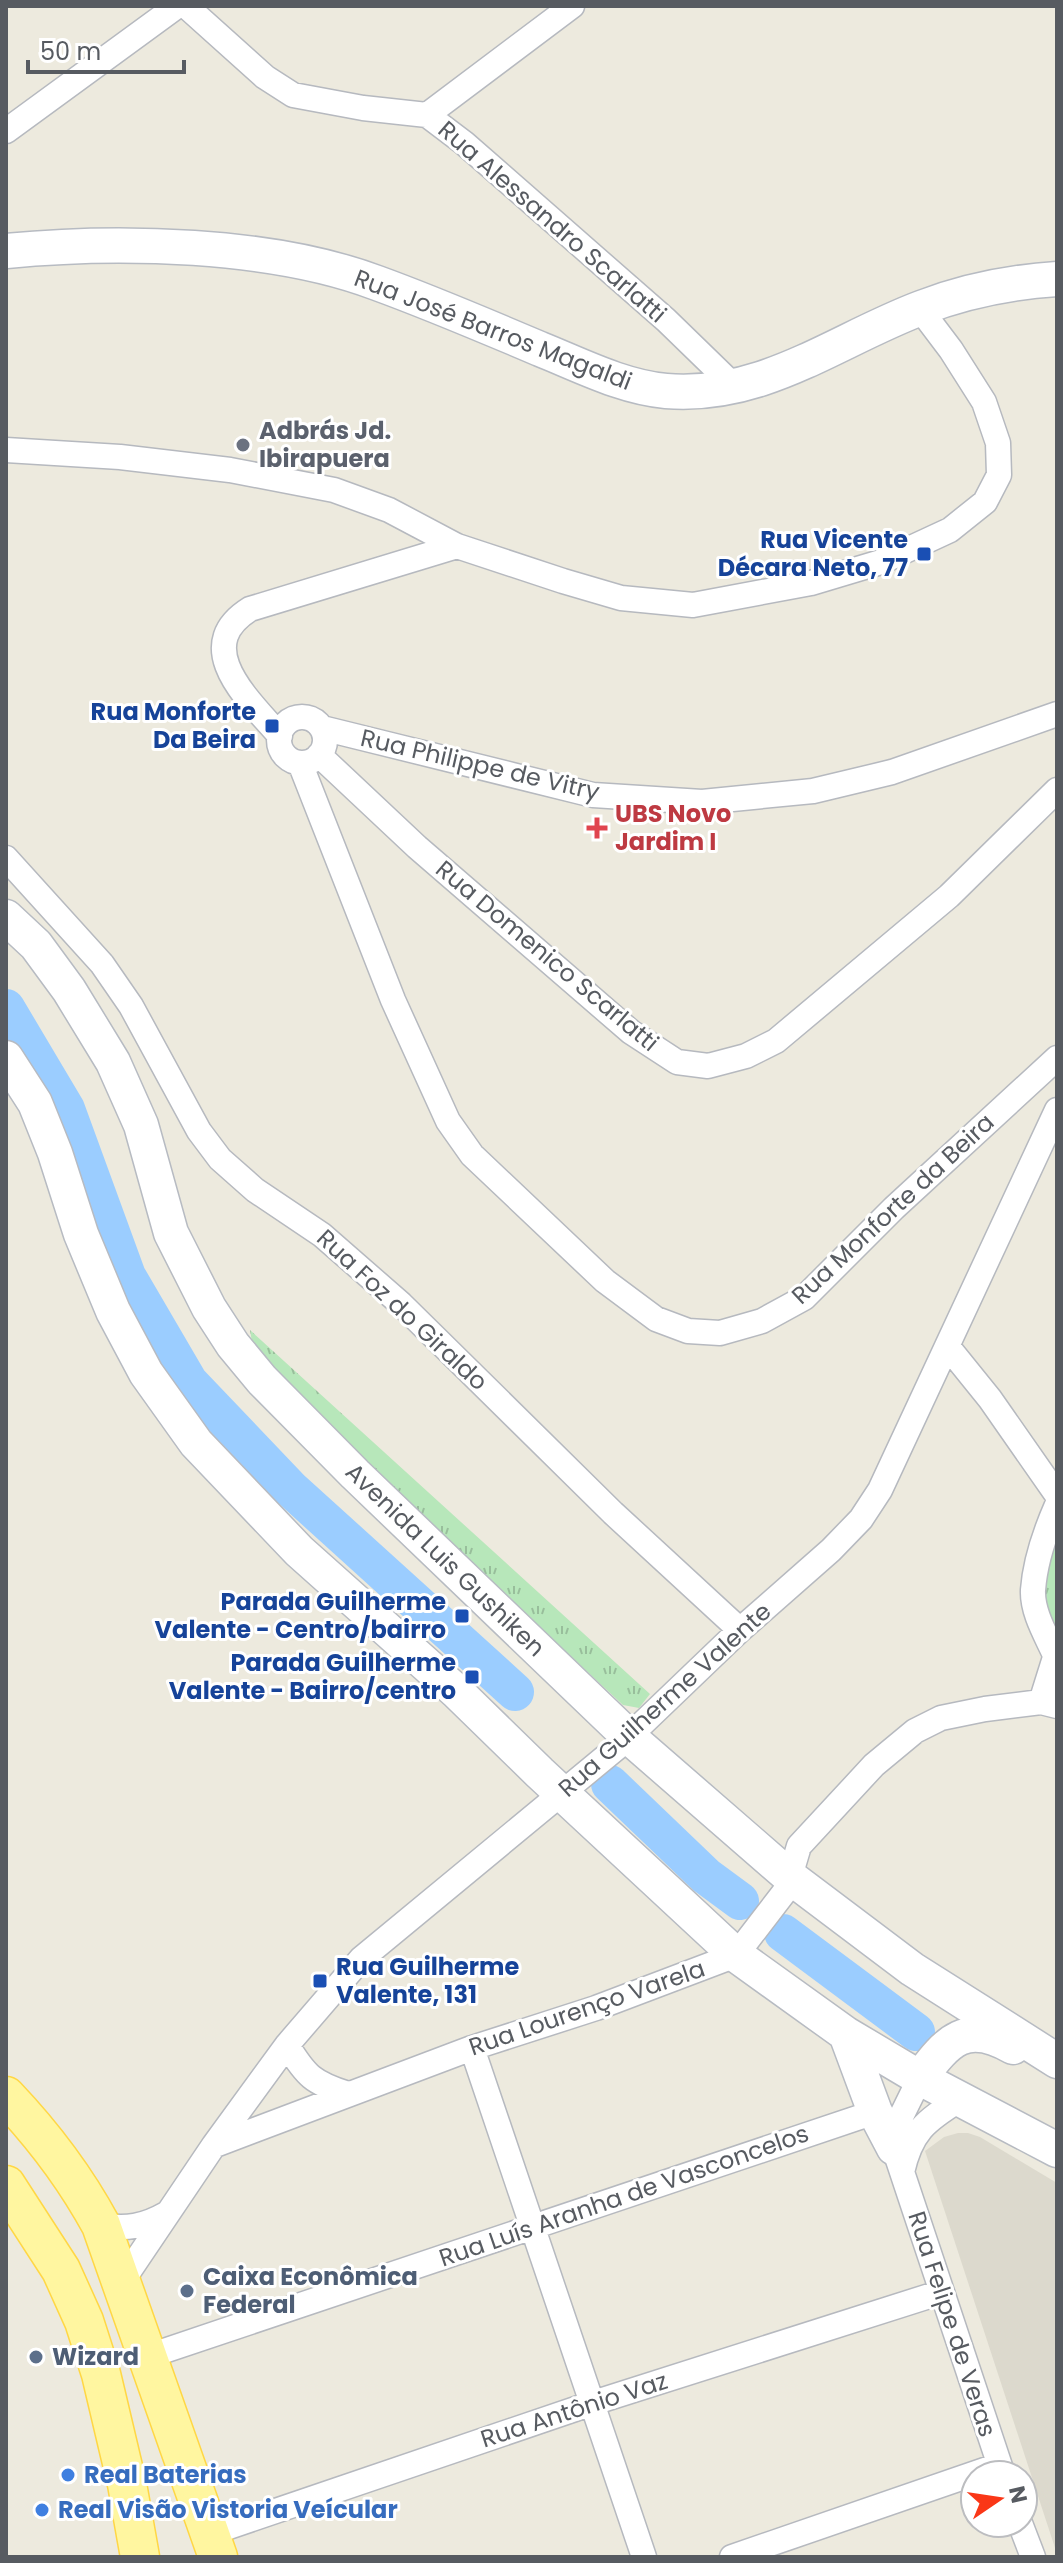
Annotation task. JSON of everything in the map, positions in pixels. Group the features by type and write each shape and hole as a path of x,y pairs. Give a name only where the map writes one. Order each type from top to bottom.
{"main road":[{"name":"Rua José Barros Magaldi","path":"6,251 119,246 262,255 374,281 600,374 648,389 709,392 736,388 799,365 920,309 968,292 1057,279"},
{"name":"Avenida Luis Gushiken","path":"6,917 36,945 69,990 113,1062 141,1125 171,1233 202,1295 233,1345 262,1380 355,1474 629,1737 790,1877 912,1969 1057,2061"},
{"path":"6,1058 35,1103 81,1234 113,1311 146,1373 196,1443 299,1551 457,1692 736,1955 846,2034 959,2100 1057,2150"},
{"path":"846,2034 875,2112 898,2160"},
{"path":"920,2078 947,2045 957,2037 971,2034 986,2035 1005,2042 1057,2070"},
{"path":"6,2096 60,2157 101,2225 213,2546"},
{"path":"6,2185 61,2270 84,2321 101,2374 140,2557"}],"street":[{"path":"6,131 177,6"},
{"name":"Rua Alessandro Scarlatti","path":"186,6 265,77 293,95 363,108 427,115 464,143 666,320 736,388"},
{"path":"427,115 572,6"},
{"path":"6,450 120,457 230,470 334,490 389,510 457,546 621,598 693,605 811,583 881,562 950,530 985,502 999,475 998,443 984,402 920,309"},
{"path":"286,728 236,685 229,673 223,650 227,631 235,618 250,609 457,546"},
{"name":"Rua Philippe de Vitry","path":"322,728 593,795 702,802 813,791 892,772 1057,714"},
{"path":"303,717 314,720 322,728 324,747 310,760 289,758 281,748 286,728 303,717"},
{"name":"Rua Domenico Scarlatti","path":"310,760 347,782 417,847 631,1032 677,1062 708,1066 746,1056 776,1041 949,896 1057,790"},
{"name":"Rua Monforte da Beira","path":"310,760 323,822 393,1000 448,1121 472,1155 605,1281 656,1319 688,1331 720,1333 762,1321 804,1298 894,1208 1057,1058"},
{"name":"Rua Foz do Giraldo","path":"6,858 102,964 131,1006 199,1131 220,1159 255,1190 322,1235 401,1304 613,1513 740,1630"},
{"path":"69,990 102,964"},
{"name":"Rua Guilherme Valente","path":"121,2283 214,2145 287,2045 361,1959 629,1737 861,1519 880,1490 1057,1110"},
{"path":"948,1347 990,1399 1057,1495"},
{"path":"1049,1704 1056,1653 1039,1621 1033,1591 1046,1532 1057,1505"},
{"name":"Rua Lourenço Varela","path":"214,2145 472,2048 596,2008 736,1955 786,1890 799,1846 874,1765 915,1731 941,1718 1049,1704"},
{"path":"287,2045 301,2069 314,2081 348,2094"},
{"path":"472,2048 644,2557"},
{"path":"898,2160 895,2129 920,2078"},
{"path":"898,2160 928,2119 959,2100"},
{"name":"Rua Luís Aranha de Vasconcelos","path":"146,2357 875,2112"},
{"name":"Rua Felipe de Veras","path":"898,2160 997,2459"},
{"path":"101,2225 124,2228 141,2226 166,2214"},
{"name":"Rua Antônio Vaz","path":"213,2546 593,2403 942,2292"},
{"path":"732,2557 959,2484"}],"shaded area":[{"path":"968,2133 980,2137 1057,2183 1057,2554 1039,2499 1039,2459 1026,2459 925,2151 944,2137"}],"green space":[{"path":"250,1330 650,1694 639,1708 623,1705 307,1411 252,1342"},
{"path":"1057,1530 1057,1634 1039,1588"}],"waterway":[{"path":"6,1008 66,1109 127,1276 189,1382 291,1489 515,1692"},
{"path":"610,1784 706,1876 740,1901"},
{"path":"783,1933 916,2032"}],"place":[{"name":"Adbrás Jd. Ibirapuera","path":"243,445"},
{"name":"Rua Vicente Décara Neto, 77","path":"924,554"},
{"name":"Rua Monforte Da Beira","path":"272,726"},
{"name":"UBS Novo Jardim I","path":"597,828"},
{"name":"Parada Guilherme Valente - Centro/bairro","path":"462,1616"},
{"name":"Parada Guilherme Valente - Bairro/centro","path":"472,1677"},
{"name":"Rua Guilherme Valente, 131","path":"320,1981"},
{"name":"Caixa Econômica Federal","path":"187,2291"},
{"name":"Wizard","path":"36,2357"},
{"name":"Real Baterias","path":"68,2475"},
{"name":"Real Visão Vistoria Veícular","path":"42,2510"}]}
